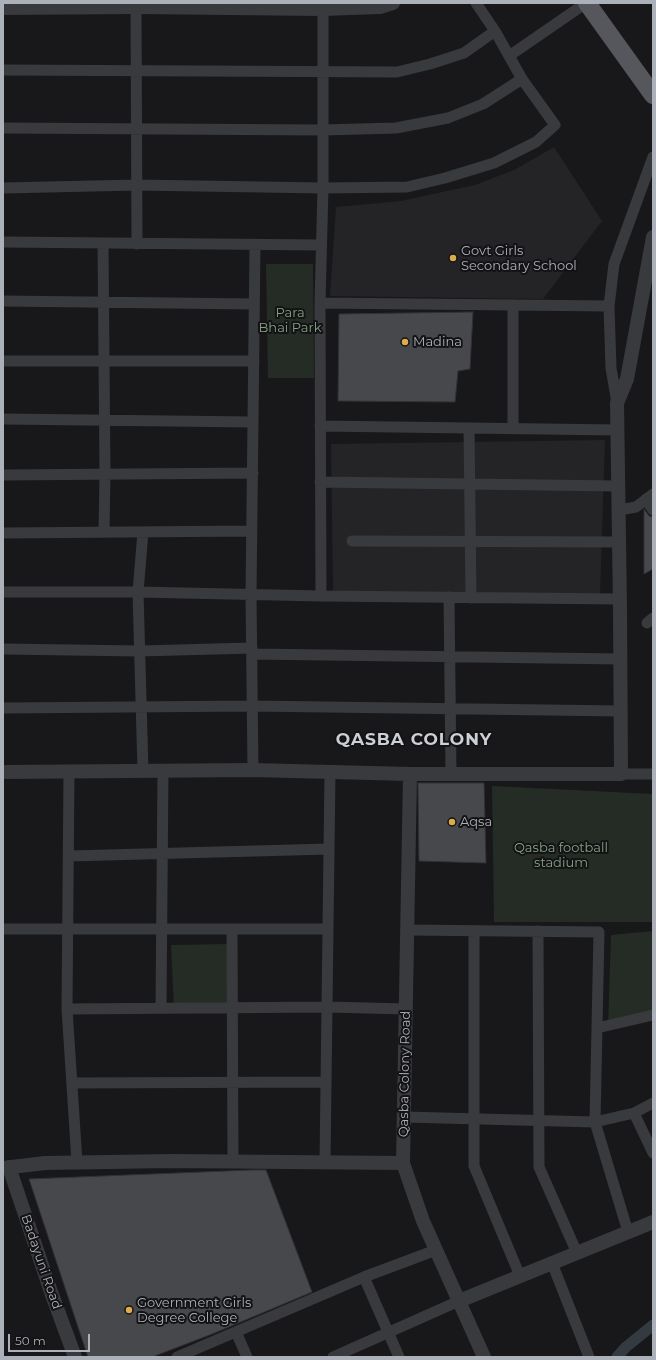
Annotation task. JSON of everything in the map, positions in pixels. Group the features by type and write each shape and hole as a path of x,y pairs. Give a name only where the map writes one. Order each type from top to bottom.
{"main road":[{"path":"586,3 653,95"}],"street":[{"path":"3,188 137,185 323,188 407,187 445,178 494,163 536,142 555,125 522,79 495,31 476,3"},
{"path":"509,56 586,3"},
{"path":"3,8 136,7 324,9 385,4"},
{"path":"136,7 137,244"},
{"path":"321,596 320,303 323,188 324,9"},
{"path":"3,70 397,72 430,64 464,53 495,31"},
{"path":"3,128 323,130 396,128 448,118 483,104 522,79"},
{"path":"621,774 618,430 617,404 611,368 609,306 614,264 653,157"},
{"path":"617,404 627,379 653,237"},
{"path":"3,242 321,245"},
{"path":"103,243 105,474 104,532"},
{"path":"253,770 251,594 255,245"},
{"path":"3,301 254,304"},
{"path":"320,303 609,306"},
{"path":"513,305 513,429"},
{"path":"3,361 254,361"},
{"path":"3,419 254,422"},
{"path":"320,426 618,430"},
{"path":"469,428 471,598"},
{"path":"3,475 253,473"},
{"path":"320,482 618,486"},
{"path":"619,510 636,507 650,497 653,510"},
{"path":"3,534 252,531"},
{"path":"143,532 138,592 143,771"},
{"path":"352,541 619,542"},
{"path":"3,592 138,592 321,596 620,599"},
{"path":"449,597 451,774"},
{"path":"3,649 252,651 621,659"},
{"path":"3,708 252,706 621,711"},
{"path":"3,772 253,770 410,774 653,774"},
{"path":"161,1008 163,771"},
{"path":"70,772 67,1009 77,1162"},
{"path":"325,1162 330,772"},
{"name":"Qasba Colony Road","path":"410,774 403,1163 423,1222 483,1357"},
{"path":"69,856 329,849"},
{"path":"3,929 328,929"},
{"path":"232,929 231,1008 233,1162"},
{"path":"408,930 599,932 595,1122 628,1232"},
{"path":"474,931 474,1166 520,1276"},
{"path":"538,931 539,1167 577,1253"},
{"path":"67,1009 327,1007 406,1009"},
{"path":"597,1028 653,1015"},
{"path":"72,1083 326,1082"},
{"path":"404,1117 595,1122 634,1113 653,1103"},
{"path":"634,1113 653,1153"},
{"path":"6,1168 45,1163 77,1162 403,1163"},
{"name":"Badayuni Road","path":"6,1168 48,1285 76,1357"},
{"path":"333,1357 459,1301 653,1222"},
{"path":"177,1357 364,1277 436,1250"},
{"path":"552,1263 589,1357"},
{"path":"364,1277 399,1357"},
{"path":"236,1332 247,1357"}],"shaded area":[{"name":"Govt Girls Secondary School","path":"554,147 602,221 543,299 330,296 336,207 401,201 475,185 514,170"},
{"path":"605,440 600,594 333,592 331,444"}],"green space":[{"name":"Para Bhai Park","path":"266,264 313,264 314,378 268,378"},
{"name":"Qasba football stadium","path":"492,786 653,794 653,922 494,922"},
{"path":"653,931 653,1017 608,1028 611,935"},
{"path":"230,944 227,1005 174,1008 171,945"}],"building":[{"name":"Madina","path":"473,312 470,369 458,371 455,402 338,401 339,314"},
{"path":"644,509 649,516 653,517 653,569 644,574"},
{"name":"Aqsa","path":"418,783 484,783 486,863 419,861"},
{"name":"Government Girls Degree College","path":"266,1170 312,1292 212,1334 152,1357 88,1357 29,1179"}],"waterway":[{"path":"617,1357 626,1347 653,1325"}],"place":[{"name":"Govt Girls Secondary School","path":"453,258"},
{"name":"Madina","path":"405,342"},
{"name":"Aqsa","path":"452,822"},
{"name":"Government Girls Degree College","path":"129,1310"}],"district":[{"name":"QASBA COLONY","path":"414,740"}]}
